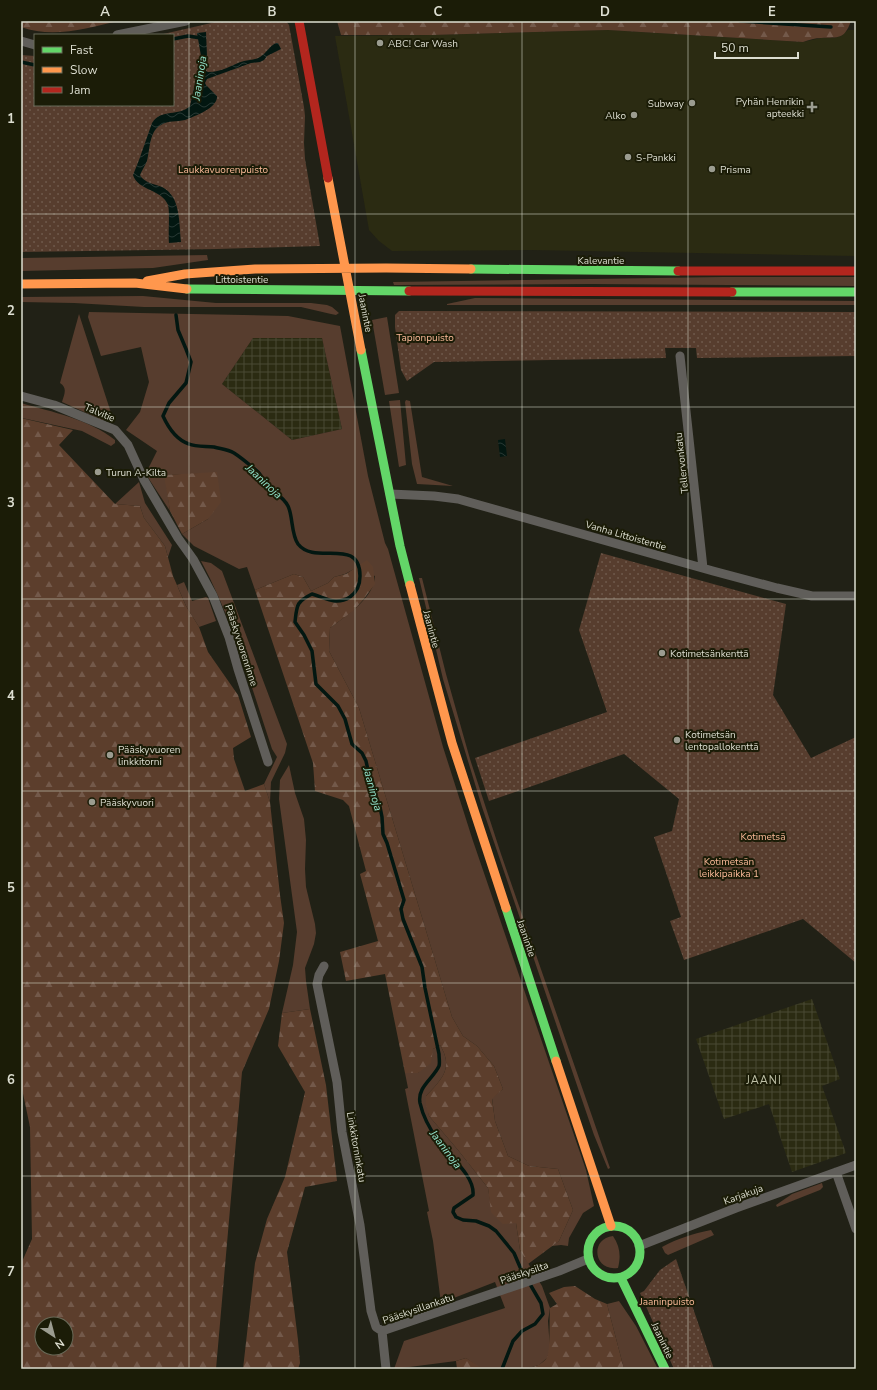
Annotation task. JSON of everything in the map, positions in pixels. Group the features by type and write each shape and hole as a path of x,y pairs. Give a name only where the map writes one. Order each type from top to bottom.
{"main road":[{"name":"Jaanintie","path":"299,21 345,268 400,546 416,610 452,743 611,1226"},
{"name":"Kalevantie","path":"345,268 571,271 856,271"},
{"name":"Littoistentie","path":"134,283 185,274 255,269 345,268"},
{"name":"Littoistentie","path":"21,284 134,283 183,290 350,291"},
{"path":"350,291 856,292"},
{"path":"611,1226 619,1226 630,1231 637,1240 639,1246 640,1256 635,1268 620,1278 600,1275 595,1271 588,1259 588,1246 594,1234 600,1229 611,1226"},
{"name":"Jaanintie","path":"620,1278 665,1369"}],"street":[{"path":"122,34 186,21"},
{"path":"21,41 34,45"},
{"name":"Tellervonkatu","path":"680,356 703,568"},
{"name":"Talvitie","path":"21,396 54,405 115,430 128,445 144,480"},
{"name":"Pääskyvuorenrinne","path":"144,480 178,538 193,559 213,596 229,637 268,762"},
{"name":"Vanha Littoistentie","path":"390,494 434,496 458,500 703,568 812,596 856,596"},
{"name":"Linkkitorninkatu","path":"324,966 319,975 318,984 337,1082 342,1132 360,1225 371,1311 376,1327 382,1331"},
{"name":"Karjakuja","path":"639,1246 856,1165"},
{"path":"836,1172 856,1229"},
{"name":"Pääskysilta","path":"496,1293 559,1271 588,1259"},
{"name":"Pääskysillankatu","path":"386,1369 382,1331 496,1293"}],"shaded area":[{"path":"608,30 803,42 821,38 834,38 841,36 848,30 856,30 856,256 531,250 392,251 379,241 369,230 335,36"},
{"path":"253,338 322,338 342,429 292,440 222,384"},
{"path":"812,999 840,1079 822,1086 846,1153 792,1172 769,1104 724,1119 696,1039"}],"green space":[{"path":"21,21 119,21 70,31 46,32 21,27"},
{"name":"Laukkavuorenpuisto","path":"220,21 286,21 289,25 304,107 305,159 320,246 21,252 21,55 34,56 34,106 174,106 174,34 163,34"},
{"path":"337,21 851,21 846,32 840,36 832,38 816,38 803,42 608,30 432,35 341,35"},
{"path":"207,255 208,260 153,268 21,271 21,258"},
{"path":"722,277 856,277 856,286 592,284 394,285 393,282"},
{"path":"143,296 216,303 311,303 327,305 339,313 336,315 301,307 144,307 21,302 21,297"},
{"path":"475,298 856,301 856,305 447,305"},
{"name":"Tapionpuisto","path":"399,311 856,312 856,356 697,358 696,348 665,348 666,358 434,362 407,381 401,370 395,327 395,315"},
{"path":"89,312 288,316 340,326 368,476 385,543 388,549 443,747 473,841 586,1170 594,1206 583,1213 569,1238 568,1246 552,1246 559,1241 573,1210 558,1169 529,1166 508,1156 495,1121 492,1098 503,1089 494,1066 477,1046 463,1036 452,1017 359,708 329,651 330,628 365,599 374,584 375,576 354,569 345,574 334,577 328,583 311,591 303,577 294,574 255,590 247,567 239,569 194,546 182,534 208,519 217,473 165,475 170,511 147,476 147,471 157,451 126,430 140,412 149,382 141,347 101,356 88,317","holes":["253,338 322,338 342,429 292,440 222,384"]},
{"path":"79,314 113,419 102,420 62,402 65,389 60,383"},
{"path":"387,317 399,393 385,395 372,320"},
{"path":"400,400 406,465 399,467 389,401"},
{"path":"406,400 410,401 422,477 453,486 417,484 412,464"},
{"path":"21,403 82,421 105,433 115,440 115,443 111,446 82,431 22,418"},
{"path":"21,418 73,430 59,445 115,504 140,506 144,518 165,546 173,576 186,606 199,627 208,652 238,695 251,737 233,748 234,759 245,791 264,784 270,802 284,923 279,961 269,1009 242,1072 216,1369 21,1369 21,1264 32,1239 30,1127 21,1084"},
{"path":"217,472 221,502 208,519 182,534 170,511 164,475"},
{"path":"139,482 145,503 172,545 168,557 165,546 144,518 140,506 115,504"},
{"name":"Kotimetsä","path":"601,553 786,604 773,695 811,758 856,737 856,963 803,919 684,960 670,921 681,917 654,837 672,831 679,799 624,754 489,801 475,758 607,712 579,630"},
{"path":"367,560 373,567 375,584 353,611 330,628 329,651 359,708 452,1017 463,1036 477,1046 494,1066 503,1089 492,1099 495,1121 508,1156 529,1166 558,1169 573,1210 559,1241 528,1264 520,1250 516,1223 503,1224 491,1212 488,1188 429,1116 426,1105 426,1096 437,1084 446,1067 446,1060 440,1045 433,1049 431,1063 418,1073 405,1073 385,974 346,981 340,952 378,941 360,874 366,871 349,806 343,800 315,791 313,763 255,590 294,574 303,577 311,591 328,583 334,577 346,574"},
{"path":"201,561 211,563 222,571 287,744 285,753 271,782 270,802 264,784 277,757 272,749 249,677 223,606"},
{"path":"419,578 422,578 446,674 470,759 501,854 610,1168 608,1169 594,1135 482,807 443,679"},
{"path":"184,582 192,601 206,597 208,598 216,621 199,627 186,606 177,585"},
{"path":"289,765 295,793 304,819 306,840 306,887 316,933 314,944 305,968 310,1009 282,1013 293,965 297,932 279,799 280,780"},
{"path":"310,1009 326,1085 337,1181 305,1187 287,1252 298,1340 300,1363 298,1369 243,1369 255,1263 267,1219 285,1177 305,1092 278,1046 282,1013"},
{"path":"440,1045 446,1060 446,1067 437,1084 426,1096 429,1116 488,1188 492,1212 516,1223 520,1250 542,1286 550,1308 548,1321 550,1349 547,1358 539,1365 526,1369 481,1369 466,1358 456,1361 394,1369 404,1341 505,1308 495,1282 441,1303 433,1241 427,1212 429,1211 405,1089 408,1088 405,1073 418,1073 433,1049"},
{"path":"822,1183 823,1187 820,1190 777,1207 776,1205 792,1194"},
{"path":"711,1230 714,1235 668,1255 662,1247 674,1241"},
{"path":"613,1236 619,1251 618,1268 610,1268 604,1265 598,1255 600,1243 605,1238"},
{"name":"Jaaninpuisto","path":"676,1259 714,1369 674,1369 640,1293 644,1291 660,1270"},
{"path":"575,1286 595,1299 607,1304 624,1369 526,1369 540,1364 548,1355 550,1308 557,1304 549,1293 564,1287"},
{"path":"619,1301 636,1326 658,1369 624,1369 607,1304"},
{"path":"466,1358 481,1369 457,1369 456,1361"}],"water":[{"path":"206,32 206,71 208,72 223,70 244,61 258,58 276,43 278,43 281,49 267,56 260,62 251,63 207,79 205,83 206,85 217,96 214,104 210,108 185,120 164,123 154,132 147,161 140,175 147,182 162,187 168,191 176,204 181,242 169,243 168,205 161,196 140,184 133,175 152,123 156,118 165,114 181,111 190,106 201,56 197,33"},
{"path":"505,439 507,456 500,457 498,440"}],"waterway":[{"path":"740,21 831,27"},
{"path":"174,39 188,36 201,38"},
{"path":"21,62 34,65"},
{"name":"Jaaninoja","path":"176,315 178,330 191,362 186,383 169,403 163,416 170,429 189,444 214,447 231,452 240,457 258,472 265,484 281,497 288,506 296,540 298,544 306,550 315,553 345,554 353,557 358,564 360,576 358,588 350,597 345,600 336,601 312,594 303,599 298,605 295,622 312,651 316,684 338,706 345,719 352,744 362,753 366,761 371,784 380,807 383,834 404,900 401,909 403,919 422,967 439,1054 439,1066 421,1092 421,1108 433,1133 443,1148 466,1174 473,1188 473,1195 454,1208 453,1212 456,1217 463,1220 476,1221 489,1226 496,1231 514,1253 520,1267 541,1303 543,1314 535,1324 522,1331 513,1341 502,1369"}],"traffic: fast":[{"path":"471,269 678,271"},
{"path":"187,289 409,291"},
{"path":"732,292 856,292"},
{"path":"361,350 400,546 410,585"},
{"path":"506,908 556,1061"},
{"path":"609,1226 619,1226 633,1233 640,1247 640,1252 640,1257 633,1271 619,1278 609,1278 599,1274 592,1267 588,1257 588,1247 592,1237 599,1230 609,1226"},
{"path":"621,1278 665,1369"}],"traffic: slow":[{"path":"328,178 361,350"},
{"path":"147,281 185,274 255,269 471,269"},
{"path":"21,284 135,283 187,289"},
{"path":"410,585 452,743 506,908"},
{"path":"556,1061 611,1226"}],"traffic: jam":[{"path":"299,21 328,178"},
{"path":"678,271 856,271"},
{"path":"409,291 732,292"}],"place":[{"name":"ABC! Car Wash","path":"380,43"},
{"name":"Subway","path":"692,103"},
{"name":"Pyhän Henrikin apteekki","path":"812,107"},
{"name":"Alko","path":"634,115"},
{"name":"S-Pankki","path":"628,157"},
{"name":"Prisma","path":"712,169"},
{"name":"Turun A-Kilta","path":"98,472"},
{"name":"Kotimetsänkenttä","path":"662,653"},
{"name":"Kotimetsän lentopallokenttä","path":"677,740"},
{"name":"Pääskyvuoren linkkitorni","path":"110,755"},
{"name":"Pääskyvuori","path":"92,802"}],"district":[{"name":"JAANI","path":"764,1080"}],"park label":[{"name":"Kotimetsän leikkipaikka 1","path":"729,866"}]}
